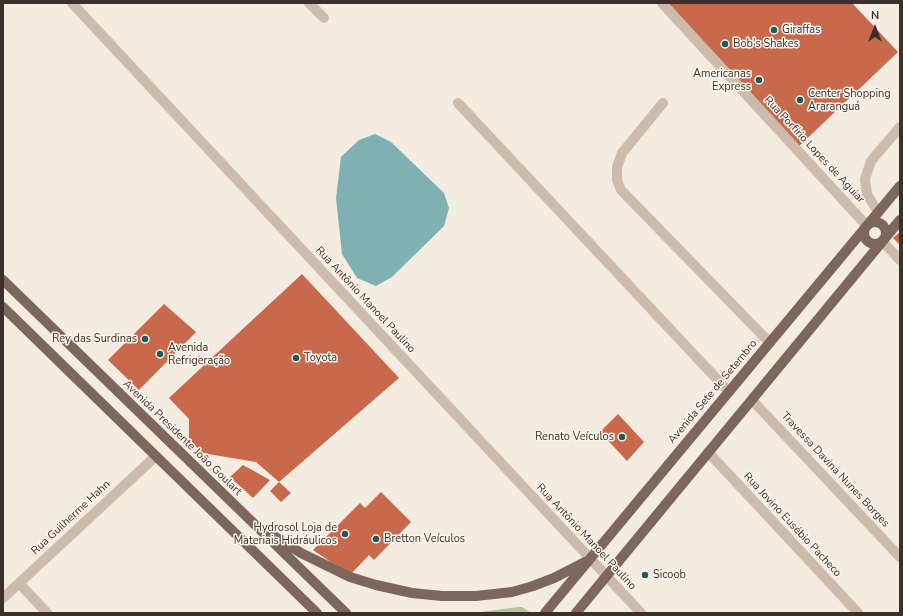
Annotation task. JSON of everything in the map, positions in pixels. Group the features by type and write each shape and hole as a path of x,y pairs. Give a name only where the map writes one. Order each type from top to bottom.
{"main road":[{"name":"Avenida Sete de Setembro","path":"545,613 900,186"},
{"path":"576,613 900,220"},
{"path":"876,223 884,228 886,235 880,243 873,244 867,241 864,235 865,228 867,226 876,223"},
{"name":"Avenida Presidente João Goulart","path":"3,280 346,613"},
{"path":"3,307 317,613"},
{"path":"245,516 301,553 323,565 350,577 376,585 412,593 442,596 476,596 512,592 554,578 590,559"}],"street":[{"name":"Rua Antônio Manoel Paulino","path":"72,3 641,613"},
{"path":"309,3 324,18"},
{"name":"Rua Porfírio Lopes de Aguiar","path":"662,3 867,226"},
{"path":"663,102 622,153 616,168 617,180 621,190 770,343"},
{"path":"458,103 729,392"},
{"path":"878,212 866,194 865,179 871,161 900,126"},
{"path":"882,241 900,260"},
{"name":"Travessa Davina Nunes Borges","path":"752,400 900,557"},
{"name":"Rua Jovino Eusébio Pacheco","path":"708,452 858,613"},
{"name":"Rua Guilherme Hahn","path":"3,598 156,456"},
{"path":"19,583 47,613"}],"green space":[{"path":"522,607 531,613 473,613"}],"water":[{"path":"375,134 391,142 444,193 449,208 444,226 392,277 376,286 357,278 342,254 336,198 341,157 359,140"}],"building":[{"name":"Center Shopping Araranguá","path":"664,3 852,3 898,52 797,148"},
{"path":"900,232 900,245 893,238"},
{"name":"Toyota","path":"302,274 399,378 279,482 256,462 202,453 189,439 189,419 169,398"},
{"path":"164,304 196,332 139,390 108,360"},
{"name":"Renato Veículos","path":"618,414 644,442 627,461 600,432"},
{"path":"243,465 270,480 253,498 230,477"},
{"path":"279,482 291,493 281,502 270,491"},
{"name":"Bretton Veículos","path":"381,492 411,522 374,560 369,555 350,575 313,550 360,503 365,508"}],"place":[{"name":"Giraffas","path":"774,30"},
{"name":"Bob's Shakes","path":"725,44"},
{"name":"Americanas Express","path":"759,80"},
{"name":"Center Shopping Araranguá","path":"800,100"},
{"name":"Rey das Surdinas","path":"145,339"},
{"name":"Avenida Refrigeração","path":"160,354"},
{"name":"Toyota","path":"296,358"},
{"name":"Renato Veículos","path":"622,437"},
{"name":"Hydrosol Loja de Materiais Hidráulicos","path":"345,534"},
{"name":"Bretton Veículos","path":"376,539"},
{"name":"Sicoob","path":"645,575"}]}
